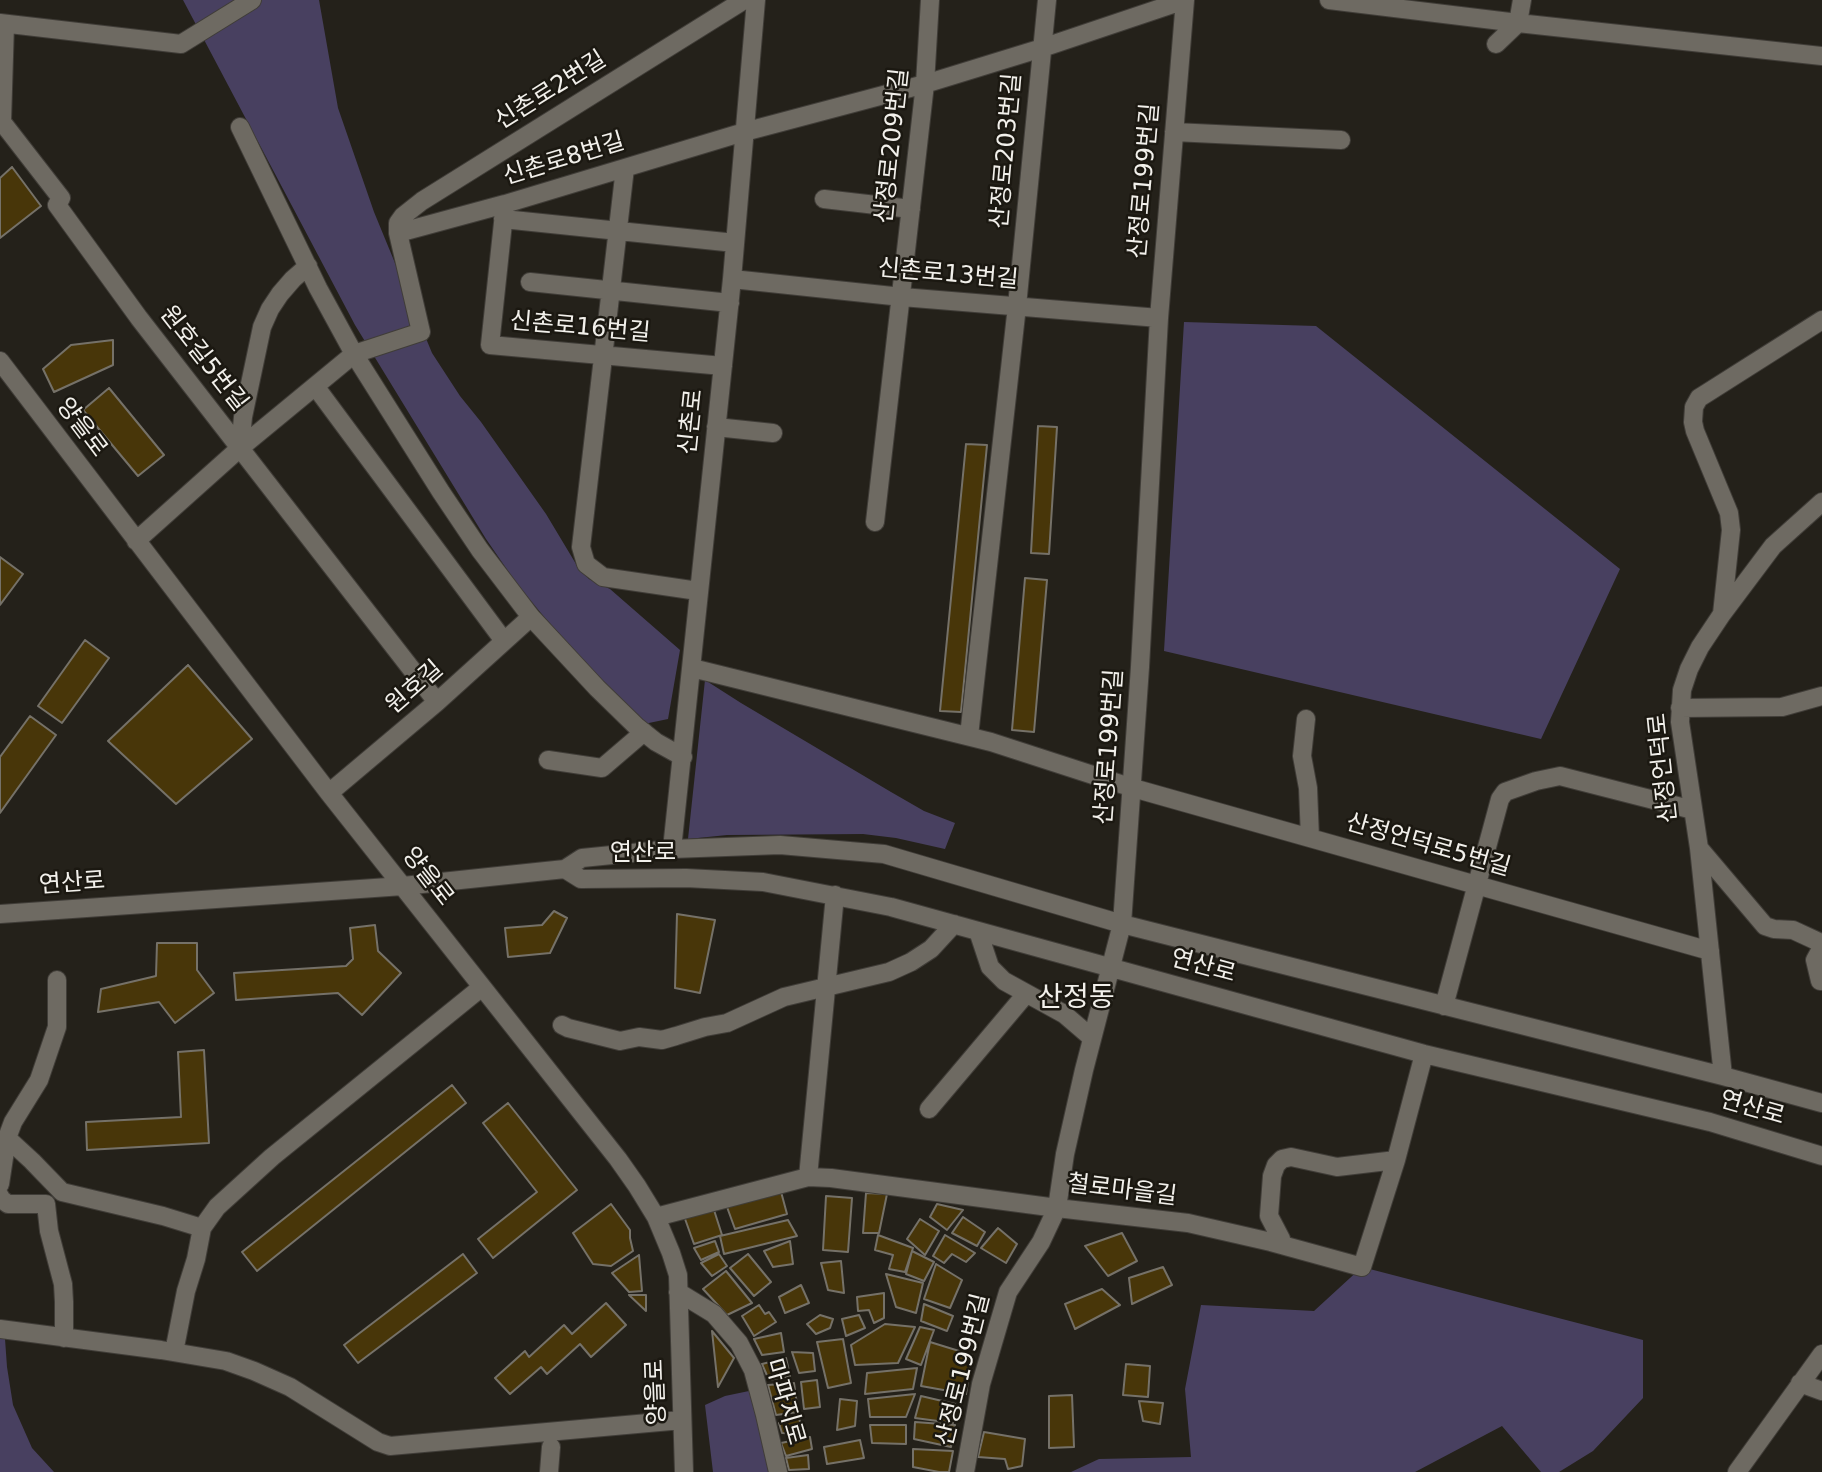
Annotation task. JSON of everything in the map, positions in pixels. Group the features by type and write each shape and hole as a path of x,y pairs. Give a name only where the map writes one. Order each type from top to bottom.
{"street":[{"path":"3,24 181,44 252,0"},
{"name":"신촌로2번길","path":"398,233 398,223 403,216 422,201 744,0"},
{"name":"신촌로","path":"672,849 730,303 757,0"},
{"name":"산정로209번길","path":"875,522 925,85 930,0"},
{"name":"산정로203번길","path":"969,736 1017,306 1047,0"},
{"name":"신촌로8번길","path":"398,233 504,211 625,168 744,132 925,85 1176,3 1178,0"},
{"name":"산정로199번길","path":"965,1472 981,1384 1008,1292 1041,1242 1057,1208 1065,1154 1122,924 1133,788 1159,318 1185,0"},
{"path":"1329,0 1822,56"},
{"path":"1496,44 1518,23 1522,0"},
{"name":"원호길5번길","path":"3,24 2,122 61,198 57,205 139,318 437,702"},
{"path":"240,127 354,354 480,550 531,617 580,670 644,732 683,757"},
{"path":"1174,132 1341,140"},
{"path":"625,168 581,547 586,564 603,577 698,591"},
{"path":"824,200 911,209"},
{"path":"504,211 617,231 735,243"},
{"name":"신촌로16번길","path":"504,211 490,345 723,366"},
{"path":"136,541 240,448 354,354 421,332 398,233"},
{"path":"240,448 243,417 262,327 280,294 308,266"},
{"name":"신촌로13번길","path":"732,279 902,297 1159,318"},
{"path":"530,282 730,303"},
{"path":"1722,614 1731,530 1729,513 1695,431 1694,407 1699,398 1822,320"},
{"name":"양을로","path":"0,361 329,793 618,1159 656,1217 678,1275 684,1472"},
{"path":"315,386 504,641"},
{"path":"716,427 773,433"},
{"name":"산정언덕로","path":"1723,1076 1699,848 1681,722 1682,690 1700,647 1722,614 1773,546 1822,502"},
{"name":"원호길","path":"329,793 437,702 531,617"},
{"name":"산정언덕로5번길","path":"692,668 991,742 1133,788 1710,951"},
{"path":"1680,708 1782,706 1822,696"},
{"path":"1306,719 1302,756 1308,788 1310,838"},
{"path":"548,760 602,768 644,732"},
{"path":"1444,1006 1500,799 1505,792 1560,776 1693,810"},
{"name":"연산로","path":"0,914 403,886 565,870 582,858 672,849 780,845 884,854 1122,924 1822,1103"},
{"path":"1699,848 1765,926 1793,930 1819,942 1821,949 1815,960 1822,981"},
{"name":"연산로","path":"565,870 581,879 686,878 763,882 891,907 1424,1054 1710,1122 1822,1156"},
{"path":"808,1177 835,895"},
{"path":"562,1025 620,1041 639,1037 662,1040 727,1023 785,998 888,972 931,949 954,924"},
{"path":"978,931 990,967 1004,981 1065,1014 1092,1038"},
{"path":"0,1184 7,1138 13,1122 39,1080 57,1027 57,980"},
{"path":"174,1352 202,1228 217,1207 272,1157 482,987"},
{"path":"929,1109 1026,993"},
{"name":"철로마을길","path":"656,1217 808,1177 831,1178 1188,1223 1362,1267 1396,1160 1424,1054"},
{"path":"7,1138 62,1192 202,1228"},
{"path":"1282,1245 1269,1216 1272,1176 1276,1165 1282,1159 1291,1157 1337,1167 1396,1160"},
{"path":"0,1196 8,1205 46,1204 49,1231 63,1284 64,1338"},
{"name":"마파지로","path":"678,1292 714,1314 739,1343 753,1370 778,1472"},
{"path":"0,1329 226,1361 290,1387 378,1442 390,1446 682,1420"},
{"path":"1737,1472 1822,1354"},
{"path":"1800,1383 1822,1391"},
{"path":"549,1472 551,1447"}],"shaded area":[{"path":"183,0 319,0 338,108 374,212 432,353 546,514 579,569 589,579 610,589 680,650 668,719 644,724 545,618 486,539 355,325"},
{"path":"1184,322 1316,326 1620,569 1541,739 1164,651"},
{"path":"705,680 924,811 955,823 945,849 863,834 727,835 688,839"},
{"path":"1362,1267 1643,1340 1643,1398 1593,1451 1559,1472 1541,1472 1502,1426 1415,1472 1071,1472 1099,1459 1191,1457 1185,1389 1201,1305 1314,1311"},
{"path":"0,1338 5,1339 13,1405 32,1448 54,1472 0,1472"},
{"path":"749,1391 771,1472 713,1472 705,1405 725,1396"}],"building":[{"path":"12,167 41,206 0,238 0,178"},
{"path":"113,340 113,365 54,392 43,369 71,345"},
{"path":"109,388 164,455 138,476 83,410"},
{"path":"1038,426 1057,427 1049,554 1031,553"},
{"path":"966,444 987,445 961,712 940,711"},
{"path":"0,557 23,574 0,605"},
{"path":"1025,578 1047,580 1034,732 1012,730"},
{"path":"85,640 109,658 62,723 38,706"},
{"path":"188,665 252,739 176,804 108,741"},
{"path":"30,716 56,735 0,813 0,757"},
{"path":"554,911 567,918 550,953 508,957 505,928 542,925"},
{"path":"677,914 715,920 700,993 675,988"},
{"path":"375,925 378,951 401,973 362,1015 338,993 236,1000 234,973 346,966 353,959 350,928"},
{"path":"157,943 197,943 197,970 214,993 175,1023 159,1002 98,1012 101,989 156,976"},
{"path":"204,1050 209,1143 87,1150 86,1122 181,1117 178,1052"},
{"path":"452,1085 466,1103 257,1271 242,1252"},
{"path":"508,1103 577,1190 493,1258 478,1239 537,1192 483,1123"},
{"path":"780,1188 787,1214 735,1229 727,1207"},
{"path":"866,1193 887,1194 879,1233 863,1233"},
{"path":"826,1196 852,1198 848,1252 823,1250"},
{"path":"611,1204 630,1230 633,1251 611,1266 593,1264 573,1233"},
{"path":"937,1204 963,1210 947,1230 930,1217"},
{"path":"714,1210 722,1235 694,1244 684,1216"},
{"path":"963,1217 985,1232 977,1246 952,1233"},
{"path":"920,1219 939,1231 925,1255 907,1239"},
{"path":"788,1220 797,1236 724,1254 720,1236"},
{"path":"998,1228 1017,1244 1006,1263 981,1248"},
{"path":"1122,1233 1137,1261 1108,1276 1085,1246"},
{"path":"878,1235 913,1248 905,1272 889,1269 893,1255 875,1250"},
{"path":"945,1235 975,1253 966,1262 952,1254 944,1263 933,1256"},
{"path":"715,1241 719,1252 701,1260 694,1248"},
{"path":"790,1241 793,1264 773,1267 764,1251"},
{"path":"912,1251 934,1262 924,1281 906,1274"},
{"path":"463,1254 477,1273 358,1363 344,1345"},
{"path":"719,1254 727,1266 712,1276 701,1263"},
{"path":"748,1254 771,1282 754,1296 730,1268"},
{"path":"639,1255 642,1291 629,1292 612,1273"},
{"path":"841,1261 844,1293 828,1290 821,1263"},
{"path":"936,1264 962,1280 950,1308 924,1299"},
{"path":"1163,1267 1172,1285 1132,1304 1129,1278"},
{"path":"726,1271 752,1303 727,1315 703,1289"},
{"path":"886,1274 923,1283 916,1313 896,1307"},
{"path":"801,1285 809,1303 785,1313 779,1297"},
{"path":"1102,1289 1120,1305 1075,1329 1065,1304"},
{"path":"884,1293 884,1318 874,1323 869,1310 858,1311 857,1297"},
{"path":"629,1295 646,1295 646,1311"},
{"path":"606,1303 626,1325 591,1357 580,1344 547,1374 541,1367 510,1394 495,1378 525,1351 529,1357 564,1325 572,1334"},
{"path":"924,1304 953,1316 947,1331 921,1321"},
{"path":"759,1305 765,1314 769,1312 776,1322 754,1336 742,1316"},
{"path":"820,1315 833,1319 830,1328 816,1334 807,1324"},
{"path":"859,1315 865,1328 846,1336 842,1319"},
{"path":"885,1324 915,1327 898,1363 855,1365 851,1345"},
{"path":"920,1327 934,1330 921,1365 906,1359"},
{"path":"712,1331 734,1358 718,1387"},
{"path":"781,1333 784,1352 762,1355 754,1339"},
{"path":"843,1339 851,1383 828,1388 817,1342"},
{"path":"930,1342 972,1355 966,1394 921,1386"},
{"path":"792,1352 813,1353 815,1371 799,1373"},
{"path":"786,1358 790,1376 769,1380 762,1364"},
{"path":"1126,1364 1150,1366 1148,1397 1123,1395"},
{"path":"917,1368 913,1389 865,1394 867,1373"},
{"path":"817,1380 820,1407 804,1409 801,1382"},
{"path":"794,1383 798,1412 776,1415 768,1385"},
{"path":"915,1394 906,1417 870,1417 868,1399"},
{"path":"1072,1395 1074,1447 1049,1448 1049,1396"},
{"path":"921,1396 955,1404 953,1423 915,1418"},
{"path":"840,1399 857,1401 855,1426 837,1430"},
{"path":"1139,1401 1163,1403 1160,1424 1143,1421"},
{"path":"799,1418 803,1434 782,1433 779,1423"},
{"path":"915,1422 955,1425 951,1447 914,1439"},
{"path":"870,1425 906,1425 906,1444 872,1443"},
{"path":"984,1432 1025,1439 1022,1466 1008,1469 1005,1459 978,1457"},
{"path":"810,1437 812,1449 786,1456 781,1443"},
{"path":"860,1440 864,1458 827,1464 824,1447"},
{"path":"913,1449 953,1451 949,1472 913,1467"},
{"path":"808,1455 809,1469 789,1470 786,1458"}],"district":[{"name":"산정동","path":"1076,999"}]}
